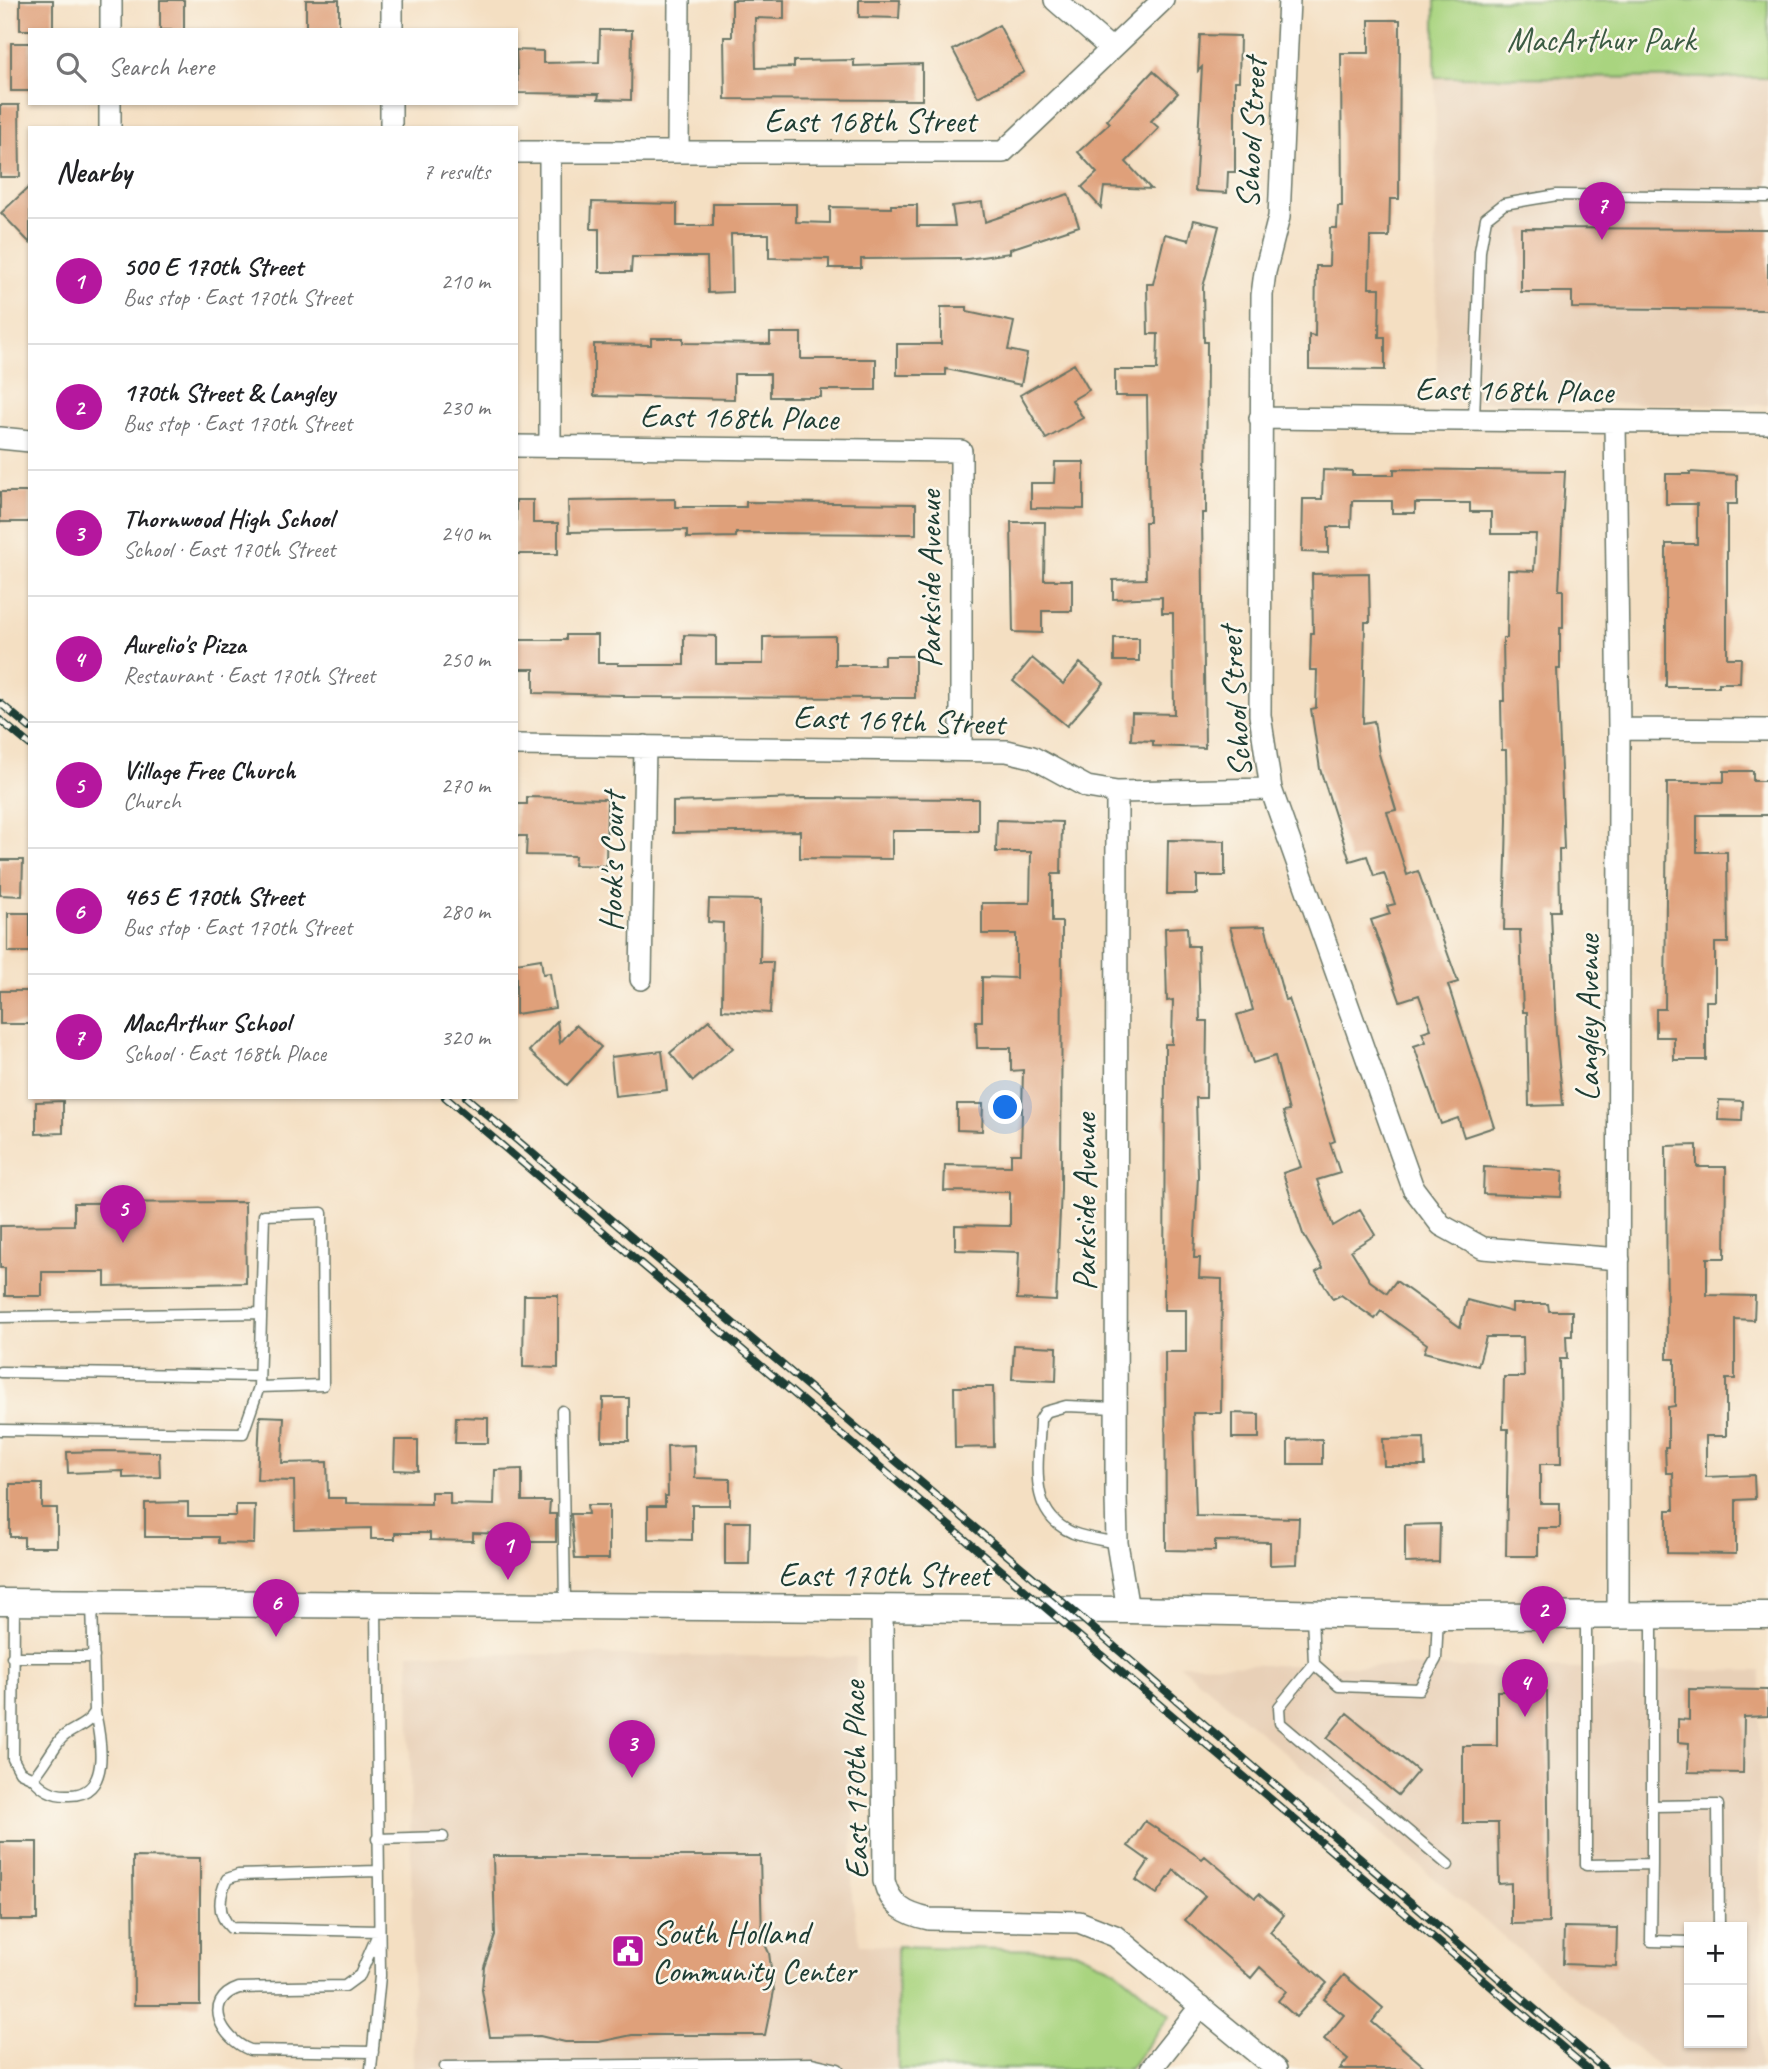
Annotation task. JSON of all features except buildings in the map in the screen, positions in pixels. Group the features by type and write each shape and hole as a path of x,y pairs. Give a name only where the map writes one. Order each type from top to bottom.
{"street":[{"path":"111,0 111,28"},
{"path":"392,0 392,28"},
{"path":"678,151 679,0"},
{"path":"1055,0 1110,48"},
{"name":"East 168th Street","path":"518,152 1003,152 1163,0"},
{"name":"School Street","path":"1289,0 1279,218 1262,295 1260,715 1271,789 1413,1188 1441,1225 1483,1248 1619,1259"},
{"path":"110,105 110,126"},
{"path":"391,105 391,126"},
{"path":"550,152 550,446"},
{"name":"East 168th Place","path":"1260,418 1768,423"},
{"name":"Langley Avenue","path":"1615,422 1619,729 1618,1614"},
{"path":"0,438 28,441"},
{"name":"East 168th Place","path":"518,446 961,451"},
{"name":"Parkside Avenue","path":"961,451 961,749"},
{"path":"1619,729 1768,730"},
{"name":"East 169th Street","path":"518,745 1007,751 1031,757 1087,787 1117,792 1271,789"},
{"name":"Hook's Court","path":"640,979 645,746"},
{"name":"Parkside Avenue","path":"1117,792 1115,1408 1117,1543 1128,1611"},
{"name":"East 170th Street","path":"7,1602 1438,1616 1768,1615"},
{"name":"East 170th Place","path":"882,1609 884,1881 888,1895 897,1906 912,1915 929,1919 1079,1922 1098,1927 1115,1936 1201,2006"},
{"path":"1150,2069 1201,2006 1276,2069"}],"lane":[{"path":"1474,419 1480,251 1486,218 1504,204 1557,195 1768,197"},
{"path":"0,1372 259,1382 323,1385 323,1213 264,1215 259,1382 243,1433 0,1430"},
{"path":"0,1317 261,1313"},
{"path":"1115,1408 1066,1406 1045,1412 1040,1420 1038,1494 1052,1518 1073,1533 1117,1543"},
{"path":"562,1411 565,1606"},
{"path":"7,1602 12,1657 13,1759 20,1772 33,1778 50,1793 67,1796 93,1787 101,1757 95,1712 92,1603"},
{"path":"371,2069 380,1976 376,1605"},
{"path":"1312,1614 1314,1664 1279,1707 1280,1723 1448,1865"},
{"path":"1586,1614 1586,1865 1652,1864"},
{"path":"1652,1614 1651,1941 1684,1942"},
{"path":"1314,1664 1339,1686 1419,1689 1436,1659 1438,1616"},
{"path":"12,1657 94,1657"},
{"path":"33,1778 45,1765 61,1737 78,1730 90,1721 95,1712"},
{"path":"1652,1806 1718,1805 1719,1922"},
{"path":"377,1839 443,1837"},
{"path":"378,1871 238,1875 227,1879 221,1891 223,1921 231,1928 379,1931"},
{"path":"373,2052 250,2050 236,2045 226,2035 220,2020 219,2002 226,1993 239,1988 345,1986 360,1975 379,1931"},
{"path":"445,2067 812,2063 838,2069"}],"shaded area":[{"path":"1435,77 1768,78 1768,405 1437,401"},
{"path":"409,1653 856,1657 852,1898 860,1945 1075,1951 1116,1970 1170,2015 1129,2069 413,2069"},
{"path":"1179,1664 1760,1671 1760,2069 1661,2069"}],"green space":[{"name":"MacArthur Park","path":"1435,0 1768,0 1768,78 1435,77"},
{"path":"897,1946 1075,1951 1116,1970 1170,2015 1129,2069 898,2069"}],"railway":[{"path":"0,703 28,726"},
{"path":"0,720 28,743"},
{"path":"447,1099 1588,2069"},
{"path":"468,1099 1072,1610 1604,2069"}],"place":[{"name":"MacArthur School","path":"1602,240"},
{"name":"Village Free Church","path":"123,1243"},
{"name":"500 E 170th Street","path":"508,1580"},
{"name":"465 E 170th Street","path":"276,1637"},
{"name":"170th Street & Langley","path":"1543,1644"},
{"name":"Aurelio's Pizza","path":"1525,1717"},
{"name":"Thornwood High School","path":"632,1778"},
{"name":"South Holland Community Center","path":"628,1951"}]}
